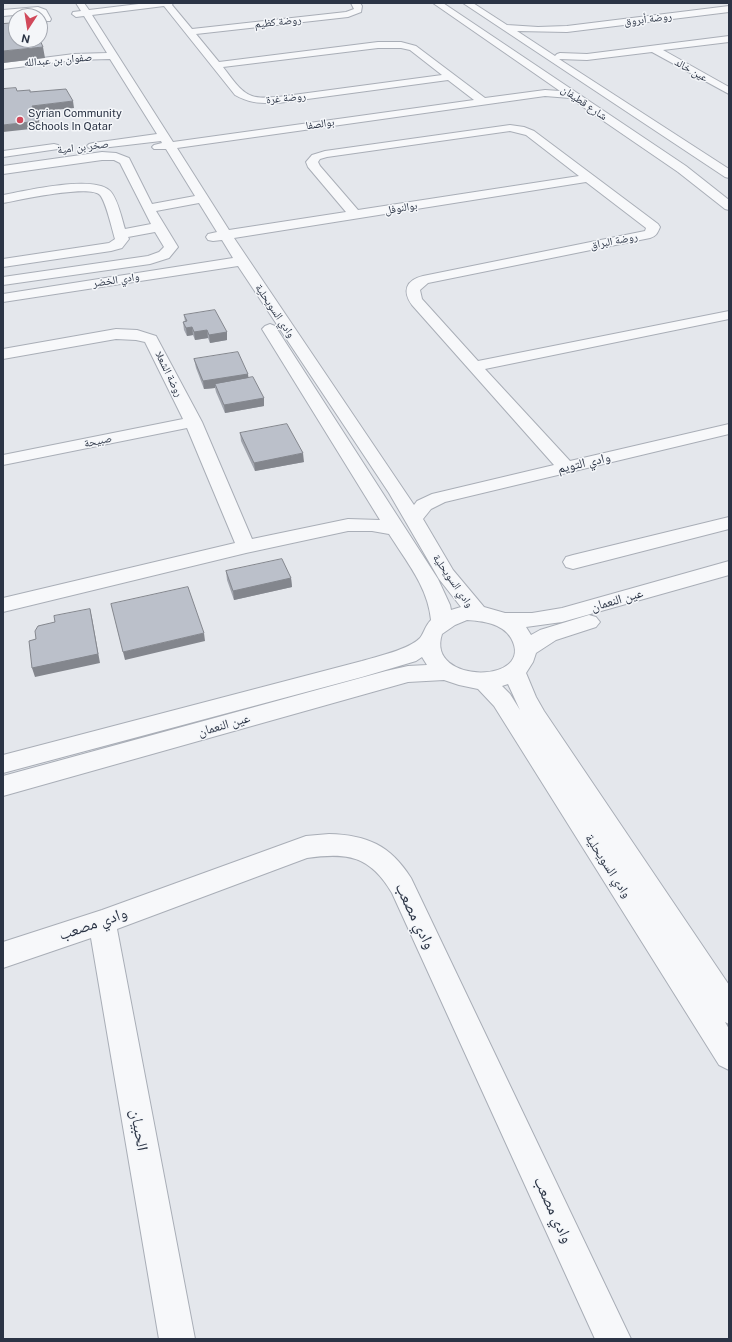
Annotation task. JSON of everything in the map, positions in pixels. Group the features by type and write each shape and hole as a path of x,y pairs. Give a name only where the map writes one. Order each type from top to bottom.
{"street":[{"name":"روضة غرة","path":"166,3 239,93 250,99 278,100 449,77"},
{"path":"81,9 169,3"},
{"name":"روضة كظيم","path":"190,32 348,14 358,10 358,6 355,3"},
{"name":"شارع قطيفان","path":"436,3 556,85 682,168 729,206"},
{"name":"شارع قطيفان","path":"448,3 696,167"},
{"name":"شارع قطيفان","path":"467,3 729,174"},
{"path":"479,3 574,65 659,117 680,141"},
{"name":"وادي السويحلية","path":"81,9 108,57 215,233 398,493 414,517 446,574 476,613"},
{"name":"روضة أبروق","path":"540,42 539,39 546,33 567,29 729,9"},
{"name":"روضة أبروق","path":"503,27 538,30 567,29"},
{"name":"عين خالد","path":"560,56 587,57 729,39"},
{"path":"216,65 394,45 413,48 482,102"},
{"name":"عين خالد","path":"652,48 729,91"},
{"name":"صفوان بن عبدالله","path":"3,66 74,57 108,57"},
{"name":"عين خالد","path":"574,65 576,61 587,57"},
{"name":"بوالصفا","path":"545,93 555,89 556,85"},
{"name":"بوالصفا","path":"159,139 482,102 545,93 572,95"},
{"name":"روضة البراق","path":"355,215 314,167 312,162 316,157 325,154 514,128 530,133 653,227 653,231 645,235 433,277 423,280 414,286 412,294 414,298 565,467"},
{"name":"وادي السويحلية","path":"159,139 174,174"},
{"name":"صخر بن امية","path":"81,146 159,139"},
{"name":"صخر بن امية","path":"3,154 66,148 3,157"},
{"path":"716,153 729,163"},
{"path":"3,170 107,156 120,158 127,164 148,208 171,247 169,251 158,258 3,281"},
{"path":"104,168 127,164"},
{"name":"بوالنوفل","path":"215,233 355,215 589,178"},
{"path":"3,199 82,187 97,188 105,193 122,239 121,242 111,248 3,263"},
{"path":"148,208 195,202"},
{"path":"120,234 159,227"},
{"path":"30,259 40,292"},
{"name":"وادي السويحلية","path":"235,262 378,502 436,595 440,605 442,622"},
{"name":"وادي الخضر","path":"3,298 235,262"},
{"path":"475,366 729,315"},
{"name":"روضة الشعلا","path":"3,354 116,334 137,335 151,339 192,422 246,546"},
{"name":"صبيحة","path":"3,460 192,422"},
{"name":"وادي التويم","path":"414,517 424,506 440,498 729,429"},
{"name":"وادي التويم","path":"398,493 419,497 440,498"},
{"path":"348,525 365,515 378,502"},
{"path":"573,562 729,524"},
{"path":"3,605 246,546 348,525 372,525 396,529"},
{"name":"عين النعمان","path":"502,620 532,620 562,615 729,568"},
{"name":"عين النعمان","path":"525,649 548,635 729,584"},
{"path":"476,613 490,615 502,620 514,627 518,632 522,638 525,649 521,664 506,676 495,680 471,680 458,677 447,672 436,661 430,649 430,642 436,628 442,622 458,615 476,613"},
{"name":"عين النعمان","path":"3,764 362,669 408,655 430,642"},
{"name":"وادي السويحلية","path":"514,671 524,698 726,1032"},
{"name":"عين النعمان","path":"3,786 386,679 408,674 447,672"},
{"name":"وادي السويحلية","path":"484,681 502,700 726,1032"},
{"name":"وادي مصعب","path":"3,955 102,922 306,847 329,844 352,846 373,855 390,868 402,886 613,1339"},
{"name":"الحبيان","path":"102,922 176,1339"}],"building":[{"path":"3,24 8,24 8,48 33,48 3,51"},
{"name":"Syrian Community Schools In Qatar","path":"16,88 17,91 30,90 30,92 66,89 73,101 32,106 39,121 3,125 3,89"},
{"path":"215,310 227,332 209,335 207,330 194,332 192,327 186,328 183,322 187,321 184,315"},
{"path":"238,352 248,374 203,381 194,359"},
{"path":"253,377 264,398 224,405 215,384"},
{"path":"287,424 303,453 254,463 240,433"},
{"path":"282,559 291,578 233,591 226,571"},
{"path":"188,587 204,633 123,652 111,604"},
{"path":"90,609 98,654 32,668 29,641 36,639 35,631 38,626 55,622 54,616"}],"place":[{"name":"Syrian Community Schools In Qatar","path":"20,120"}]}
